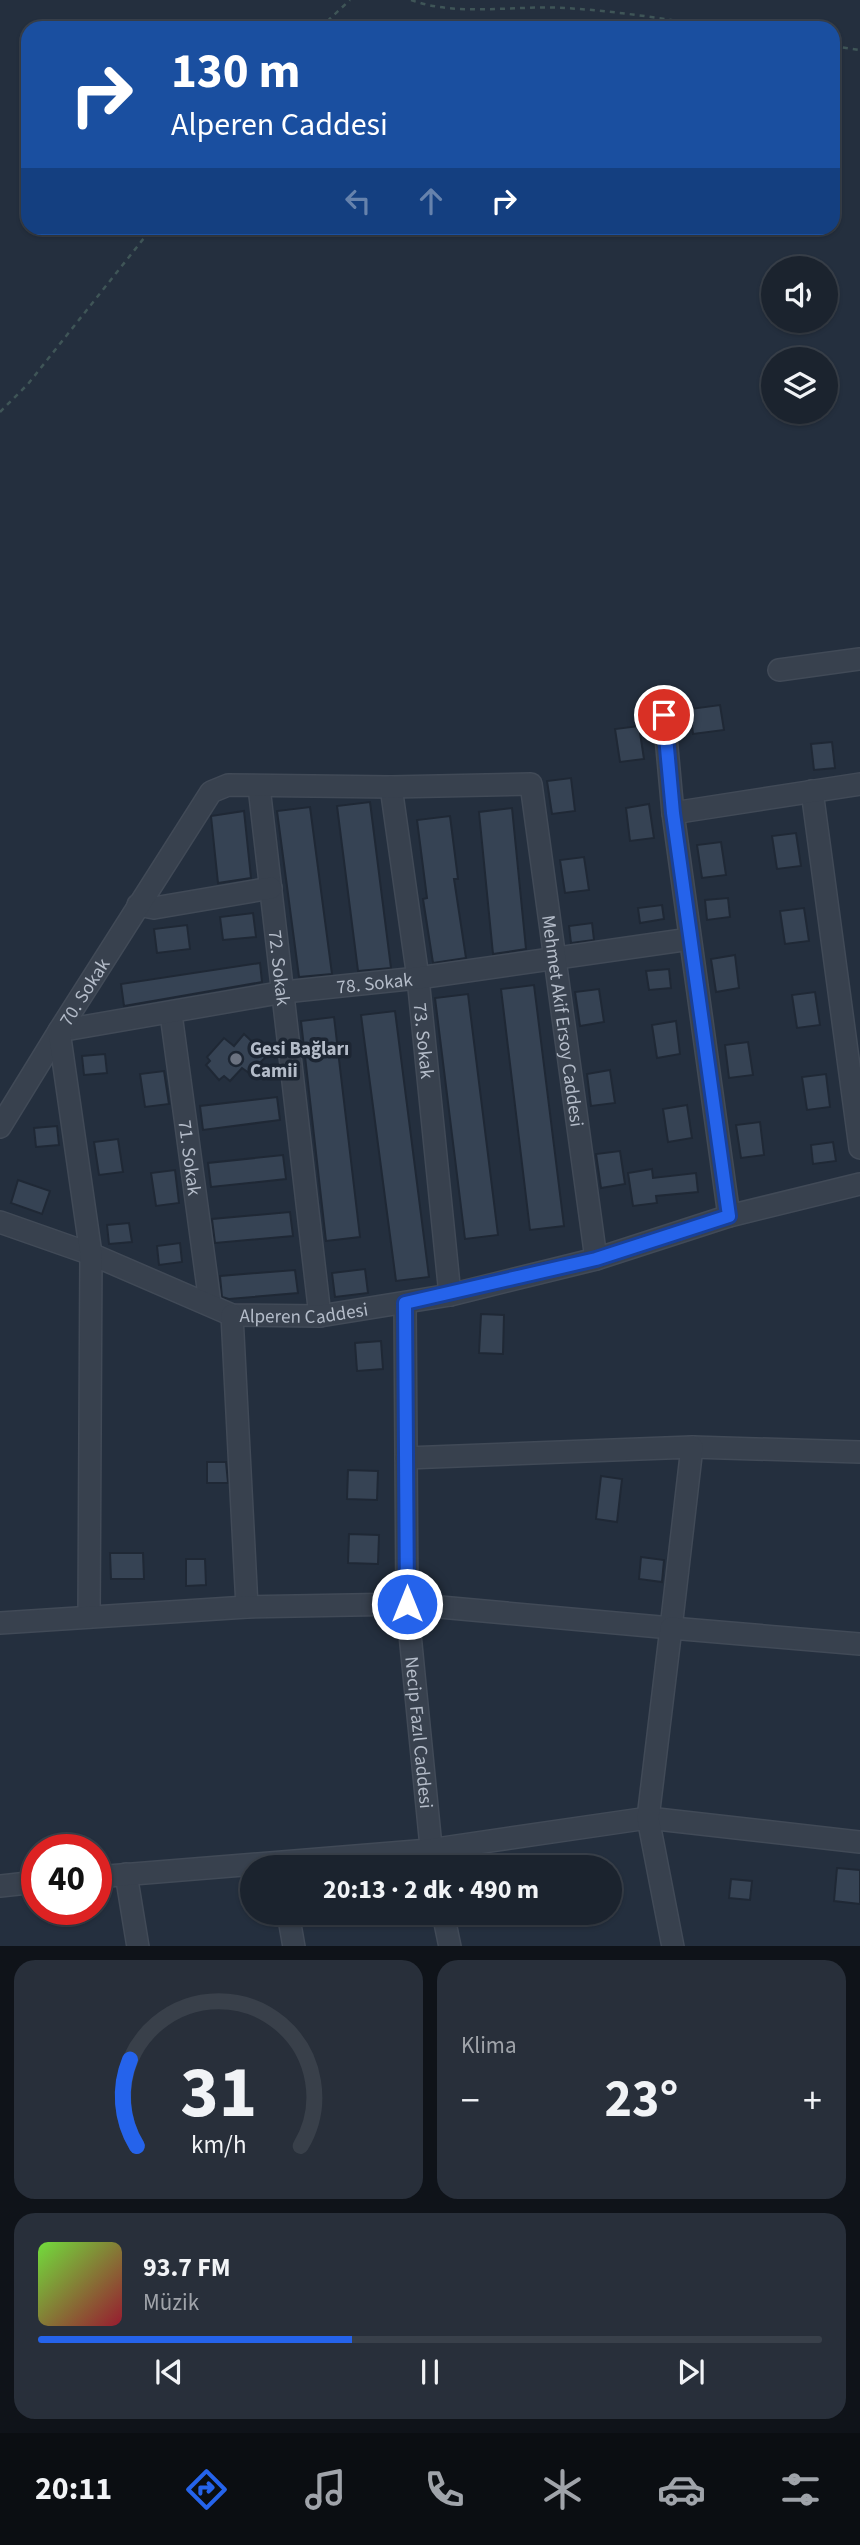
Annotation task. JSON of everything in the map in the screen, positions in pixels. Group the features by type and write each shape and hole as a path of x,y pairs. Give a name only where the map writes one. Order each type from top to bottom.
{"street":[{"path":"779,670 860,659"},
{"path":"664,715 673,813 729,1216"},
{"name":"Mehmet Akif Ersoy Caddesi","path":"391,787 531,784 596,1259"},
{"path":"673,813 860,784"},
{"name":"70. Sokak","path":"89,1617 91,1254 59,1031 206,797 222,786 259,787"},
{"path":"259,787 391,787"},
{"name":"72. Sokak","path":"259,787 320,1316"},
{"name":"73. Sokak","path":"391,787 418,978 450,1295"},
{"path":"812,791 860,1148"},
{"path":"138,905 154,908 271,888"},
{"name":"78. Sokak","path":"59,1031 171,1014 284,992 418,978 691,939"},
{"name":"71. Sokak","path":"171,1014 209,1303"},
{"path":"0,1127 59,1031"},
{"name":"Alperen Caddesi","path":"0,1222 91,1254 232,1315 320,1316 450,1295 596,1259 729,1216 860,1184"},
{"name":"Necip Fazıl Caddesi","path":"405,1303 407,1604 431,1855"},
{"path":"232,1315 247,1607"},
{"path":"406,1458 692,1447 860,1452"},
{"path":"673,1946 648,1818 692,1447"},
{"path":"0,1623 247,1607 407,1604 860,1644"},
{"path":"452,1855 648,1818 860,1842"},
{"path":"112,1875 240,1867"},
{"path":"126,1874 138,1946"},
{"path":"0,1886 21,1884"},
{"path":"290,1925 293,1946"},
{"path":"445,1925 450,1946"}],"path":[{"path":"328,21 350,0"},
{"path":"411,0 432,8 456,10 480,7 564,8 668,21"},
{"path":"840,47 860,51"},
{"path":"0,412 28,383 146,235"}],"building":[{"path":"720,705 724,730 693,734 690,709"},
{"path":"639,726 644,759 620,762 615,729"},
{"path":"832,742 835,768 814,770 811,744"},
{"path":"571,778 575,811 552,814 547,781"},
{"path":"370,802 391,968 358,971 337,806"},
{"path":"649,804 654,838 630,841 626,808"},
{"path":"310,807 332,974 299,977 277,811"},
{"path":"512,808 526,949 493,954 479,812"},
{"path":"244,811 251,878 218,883 211,816"},
{"path":"450,816 458,879 454,879 466,958 433,963 423,899 427,898 417,820"},
{"path":"796,833 801,866 777,869 772,836"},
{"path":"721,842 726,875 702,878 697,845"},
{"path":"584,857 589,890 565,893 560,860"},
{"path":"728,898 730,917 707,920 705,900"},
{"path":"662,905 664,919 640,923 638,908"},
{"path":"804,908 809,941 785,944 780,911"},
{"path":"253,913 256,937 223,940 220,917"},
{"path":"592,923 594,940 571,943 569,926"},
{"path":"187,925 190,949 157,953 154,929"},
{"path":"735,955 739,988 716,992 711,959"},
{"path":"260,963 262,982 124,1006 121,984"},
{"path":"669,969 671,988 649,990 646,971"},
{"path":"534,985 564,1226 530,1230 501,989"},
{"path":"599,989 604,1022 580,1026 575,992"},
{"path":"815,992 820,1025 797,1028 792,995"},
{"path":"468,994 498,1235 465,1239 435,998"},
{"path":"395,1011 429,1277 396,1281 361,1015"},
{"path":"334,1017 360,1237 326,1241 301,1021"},
{"path":"676,1021 680,1054 657,1058 652,1025"},
{"name":"Gesi Bağları Camii","path":"244,1034 267,1056 249,1073 242,1068 230,1081 224,1076 219,1080 206,1065 210,1061 207,1057 224,1038 234,1046"},
{"path":"748,1042 753,1075 729,1078 725,1045"},
{"path":"105,1054 107,1073 84,1075 82,1056"},
{"path":"610,1070 615,1103 591,1106 587,1074"},
{"path":"164,1071 169,1104 145,1107 140,1074"},
{"path":"826,1074 830,1107 807,1110 802,1077"},
{"path":"277,1097 280,1120 203,1130 200,1106"},
{"path":"687,1105 692,1138 668,1142 663,1109"},
{"path":"760,1122 764,1155 741,1158 736,1125"},
{"path":"57,1126 59,1145 36,1147 34,1128"},
{"path":"118,1139 123,1172 99,1175 94,1142"},
{"path":"833,1142 836,1161 813,1164 811,1145"},
{"path":"620,1151 625,1184 601,1188 596,1154"},
{"path":"283,1155 286,1179 211,1187 208,1163"},
{"path":"652,1169 653,1178 696,1173 698,1192 656,1196 657,1203 633,1206 628,1173"},
{"path":"175,1170 179,1203 156,1206 151,1173"},
{"path":"18,1180 50,1191 42,1214 11,1203"},
{"path":"290,1212 293,1236 215,1243 212,1219"},
{"path":"129,1223 132,1242 109,1244 107,1225"},
{"path":"180,1243 182,1262 159,1265 157,1246"},
{"path":"365,1269 368,1293 335,1297 332,1273"},
{"path":"295,1270 298,1293 229,1299 222,1297 220,1276"},
{"path":"481,1314 504,1315 503,1354 479,1353"},
{"path":"381,1341 383,1369 357,1371 355,1343"},
{"path":"207,1462 226,1462 228,1483 207,1483"},
{"path":"348,1470 378,1471 377,1500 347,1499"},
{"path":"601,1476 622,1479 617,1522 596,1519"},
{"path":"349,1534 379,1535 378,1564 348,1563"},
{"path":"110,1553 143,1553 144,1579 111,1579"},
{"path":"641,1557 664,1560 662,1582 639,1579"},
{"path":"186,1559 205,1559 206,1585 186,1586"},
{"path":"837,1868 860,1870 860,1904 834,1901"},
{"path":"731,1879 752,1881 750,1900 729,1898"}],"place":[{"name":"Gesi Bağları Camii","path":"236,1059"}],"route":[{"path":"407,1604 405,1303 450,1295 596,1259 729,1216 673,813 664,715"}]}
